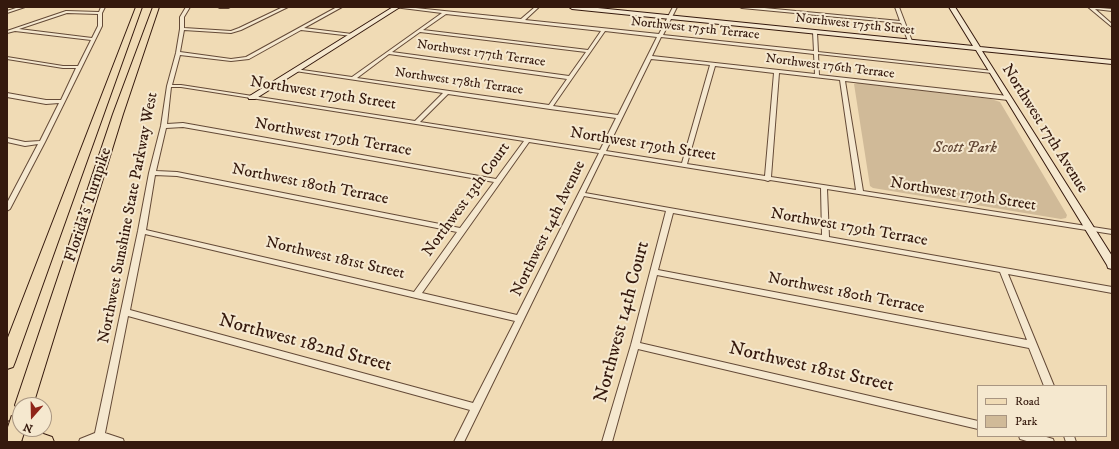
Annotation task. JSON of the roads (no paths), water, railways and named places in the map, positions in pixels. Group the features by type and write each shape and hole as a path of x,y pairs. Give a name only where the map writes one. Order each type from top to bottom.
{"highway":[{"name":"Florida's Turnpike","path":"7,362 139,7"},
{"name":"Florida's Turnpike","path":"27,397 118,114 156,7"}],"main road":[{"path":"7,428 46,442"}],"street":[{"path":"7,12 23,7"},
{"path":"7,208 100,26 100,13 103,7"},
{"name":"Northwest Sunshine State Parkway West","path":"99,436 142,231 152,173 164,126 169,86 178,53 182,30 182,17 188,7"},
{"path":"220,7 227,7"},
{"path":"182,30 231,32 286,7"},
{"path":"178,53 231,60 247,58 340,7"},
{"path":"252,97 397,7"},
{"name":"Northwest 175th Terrace","path":"397,7 992,72"},
{"path":"522,21 537,7"},
{"name":"Northwest 175th Street","path":"572,7 1112,62"},
{"name":"Northwest 14th Avenue","path":"459,442 675,7"},
{"path":"742,7 903,22"},
{"path":"897,7 910,41"},
{"name":"Northwest 17th Avenue","path":"952,7 1112,265"},
{"path":"1091,8 1112,10"},
{"path":"1091,8 1112,26"},
{"path":"7,32 68,12 100,13"},
{"path":"353,78 445,13"},
{"path":"14,29 93,38"},
{"path":"299,29 352,35"},
{"path":"550,106 604,30"},
{"path":"420,31 589,51"},
{"path":"815,32 817,76"},
{"name":"Northwest 177th Terrace","path":"389,53 571,78"},
{"name":"Northwest 176th Terrace","path":"649,57 1008,98"},
{"path":"7,58 63,67 80,67"},
{"path":"684,165 713,64"},
{"name":"Northwest 178th Terrace","path":"295,70 620,116"},
{"path":"768,179 777,72"},
{"path":"842,79 860,193"},
{"name":"Northwest 179th Street","path":"169,86 180,86 252,97 1112,232"},
{"path":"416,123 447,92"},
{"path":"7,95 46,102 62,101"},
{"name":"Northwest 179th Terrace","path":"164,126 183,125 498,181"},
{"path":"7,140 25,144 42,142"},
{"name":"Northwest 13th Court","path":"416,294 527,141"},
{"name":"Northwest 180th Terrace","path":"152,173 177,174 462,231"},
{"path":"824,187 826,239"},
{"path":"7,194 16,192"},
{"name":"Northwest 179th Terrace","path":"582,194 1112,290"},
{"name":"Northwest 14th Court","path":"607,442 635,345 670,211"},
{"name":"Northwest 181st Street","path":"142,231 520,319"},
{"path":"1003,270 1049,385"},
{"name":"Northwest 180th Terrace","path":"654,272 1033,345"},
{"name":"Northwest 182nd Street","path":"125,312 476,408"},
{"name":"Northwest 181st Street","path":"635,345 977,425"},
{"path":"84,442 99,436 119,442"},
{"path":"1028,437 1049,442"}],"park label":[{"name":"Scott Park","path":"965,149"}]}
